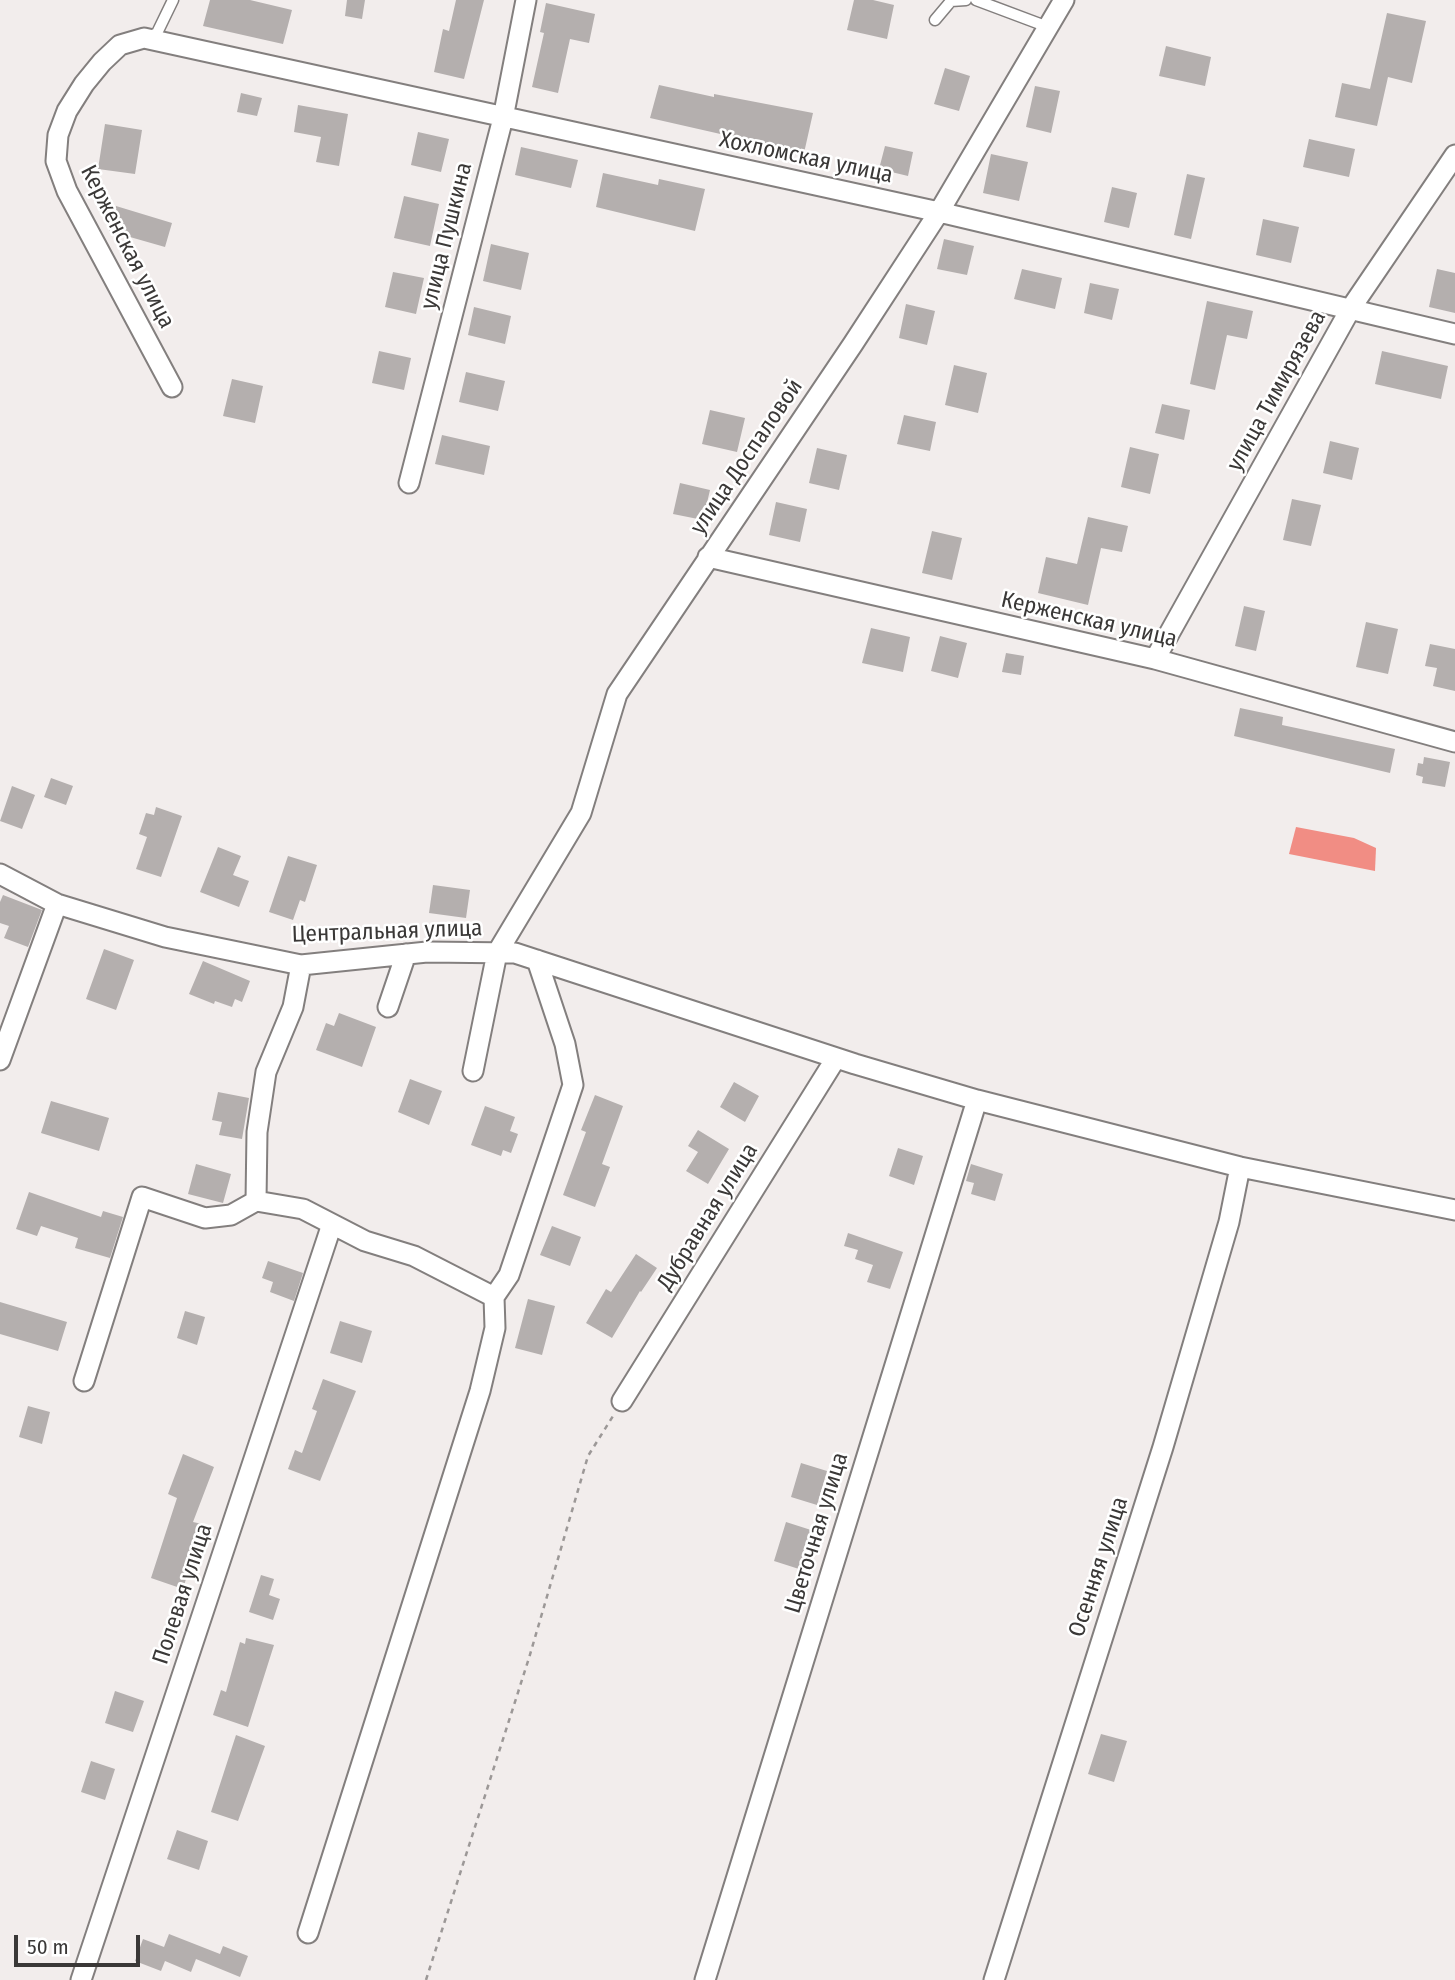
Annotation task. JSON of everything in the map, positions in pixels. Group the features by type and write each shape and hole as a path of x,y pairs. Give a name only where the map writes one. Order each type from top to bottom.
{"street":[{"name":"улица Пушкина","path":"409,483 503,118 526,0"},
{"name":"улица Доспаловой","path":"473,1071 497,953 582,813 617,694 940,212 1065,0"},
{"name":"Хохломская улица","path":"144,38 940,212 1455,334"},
{"name":"Керженская улица","path":"144,38 120,45 84,84 67,111 58,135 56,161 67,191 172,387"},
{"name":"улица Тимирязева","path":"1155,659 1351,308 1455,155"},
{"name":"Керженская улица","path":"708,557 1155,659 1455,742"},
{"name":"Центральная улица","path":"0,874 57,904 165,937 301,965 427,952 515,953 836,1058 977,1100 1241,1167 1455,1210"},
{"path":"0,1060 57,904"},
{"path":"388,1007 406,954"},
{"path":"308,1933 480,1391 495,1328 494,1297 509,1275 573,1085 565,1044 537,960"},
{"path":"256,1201 257,1132 266,1072 293,1007 301,965"},
{"name":"Дубравная улица","path":"622,1401 836,1058"},
{"name":"Цветочная улица","path":"705,1980 977,1100"},
{"name":"Осенняя улица","path":"994,1980 1163,1447 1229,1222 1241,1167"},
{"path":"85,1381 142,1196 205,1218 230,1215 256,1201 303,1209 365,1241 414,1256 494,1297"},
{"name":"Полевая улица","path":"80,1980 332,1224"}],"lane":[{"path":"144,38 157,33 173,0"},
{"path":"935,20 951,1 966,0"},
{"path":"976,0 1048,27"}],"path":[{"path":"426,1980 529,1658 588,1456 622,1401"}],"shaded area":[{"path":"1296,827 1354,838 1376,848 1375,871 1289,854"}],"building":[{"path":"210,0 250,0 292,10 283,44 203,26"},
{"path":"347,0 365,0 362,19 345,16"},
{"path":"456,0 484,0 464,79 434,72 443,29 449,31"},
{"path":"854,0 873,0 894,5 887,39 847,30"},
{"path":"546,3 595,14 589,43 570,39 558,93 532,87 544,33 540,32"},
{"path":"1387,13 1426,21 1412,83 1388,77 1377,126 1335,117 1342,83 1370,89"},
{"path":"1166,46 1211,57 1205,86 1159,76"},
{"path":"945,68 970,76 959,111 934,104"},
{"path":"659,85 813,113 804,153 650,118"},
{"path":"1035,86 1060,91 1051,133 1026,127"},
{"path":"241,93 262,98 257,116 237,112"},
{"path":"298,105 348,114 339,166 316,162 321,137 294,132"},
{"path":"105,124 142,130 135,174 98,169"},
{"path":"418,132 449,139 441,172 411,165"},
{"path":"1309,139 1355,149 1349,177 1303,167"},
{"path":"885,146 913,152 908,176 879,169"},
{"path":"521,147 578,160 571,188 515,175"},
{"path":"991,154 1028,162 1019,201 983,193"},
{"path":"603,173 658,185 659,179 705,189 695,231 596,207"},
{"path":"1187,174 1205,178 1191,239 1174,235"},
{"path":"1112,187 1137,193 1129,228 1104,222"},
{"path":"404,196 439,204 430,246 394,238"},
{"path":"116,206 172,223 165,247 109,231"},
{"path":"1263,219 1299,227 1291,263 1256,255"},
{"path":"944,239 974,246 967,275 937,269"},
{"path":"491,244 529,253 521,290 483,281"},
{"path":"1022,269 1062,278 1055,309 1014,299"},
{"path":"1437,269 1455,273 1455,313 1429,307"},
{"path":"393,272 424,278 416,314 385,307"},
{"path":"1090,283 1119,289 1112,320 1084,313"},
{"path":"1207,301 1253,311 1247,339 1227,335 1215,390 1190,384"},
{"path":"906,304 935,311 927,345 899,338"},
{"path":"474,307 511,316 505,344 468,335"},
{"path":"379,351 411,358 404,390 372,383"},
{"path":"1382,351 1448,366 1441,399 1375,384"},
{"path":"954,365 987,373 978,413 945,405"},
{"path":"466,372 505,381 498,411 459,402"},
{"path":"232,379 263,386 255,423 223,416"},
{"path":"1162,404 1190,410 1184,440 1155,433"},
{"path":"710,410 745,418 737,452 702,444"},
{"path":"904,415 936,422 930,451 897,444"},
{"path":"442,435 490,446 484,475 435,464"},
{"path":"1330,441 1359,448 1352,480 1323,473"},
{"path":"1130,447 1159,454 1150,494 1121,487"},
{"path":"817,448 847,455 839,490 809,483"},
{"path":"680,483 710,490 703,520 673,514"},
{"path":"1292,499 1321,505 1311,546 1283,540"},
{"path":"776,502 807,509 800,542 769,535"},
{"path":"1088,517 1128,526 1122,552 1101,548 1088,605 1038,593 1046,557 1077,564"},
{"path":"932,531 962,538 952,580 922,573"},
{"path":"1244,606 1265,611 1256,651 1235,646"},
{"path":"1366,622 1398,629 1388,674 1356,667"},
{"path":"871,628 910,637 903,672 862,663"},
{"path":"940,636 967,643 958,678 931,671"},
{"path":"1430,644 1455,649 1455,691 1433,686 1437,668 1425,666"},
{"path":"1006,653 1024,656 1021,675 1002,672"},
{"path":"1240,708 1283,717 1282,725 1395,749 1390,773 1234,736"},
{"path":"1424,757 1450,762 1445,787 1422,783 1423,777 1416,775 1418,763 1423,764"},
{"path":"51,778 73,786 66,805 44,797"},
{"path":"12,786 35,795 22,829 0,821"},
{"path":"156,807 182,816 161,877 136,869 147,837 139,834 146,813 154,815"},
{"path":"218,847 241,856 233,875 249,881 239,907 200,892"},
{"path":"288,856 317,865 305,902 300,900 293,920 269,912"},
{"path":"433,885 470,890 466,918 429,913"},
{"path":"3,895 42,910 28,947 4,938 9,926 0,923 0,902"},
{"path":"104,949 134,960 116,1010 86,999"},
{"path":"203,961 250,981 242,1002 235,999 232,1007 215,1001 214,1004 189,994"},
{"path":"339,1013 376,1027 362,1067 316,1050 326,1023 334,1026"},
{"path":"410,1079 442,1091 429,1125 398,1112"},
{"path":"734,1082 759,1096 745,1122 720,1107"},
{"path":"218,1092 249,1098 242,1139 219,1135 222,1122 212,1120"},
{"path":"595,1095 623,1106 602,1164 610,1167 595,1207 563,1195 586,1132 581,1130"},
{"path":"51,1101 109,1118 99,1151 41,1133"},
{"path":"485,1106 515,1117 510,1131 518,1134 511,1153 503,1150 501,1156 471,1145"},
{"path":"698,1130 729,1149 708,1184 686,1171 698,1152 688,1146"},
{"path":"898,1148 923,1156 914,1185 889,1176"},
{"path":"196,1164 231,1174 223,1203 188,1194"},
{"path":"971,1164 1003,1174 995,1201 971,1194 974,1183 966,1181"},
{"path":"29,1192 101,1217 103,1211 123,1217 110,1258 75,1248 78,1238 41,1226 37,1236 16,1229"},
{"path":"552,1226 581,1237 570,1266 540,1255"},
{"path":"848,1233 903,1252 890,1289 867,1282 873,1265 855,1259 858,1250 844,1246"},
{"path":"636,1254 657,1268 612,1338 586,1323 606,1289 611,1292"},
{"path":"268,1261 303,1273 294,1301 270,1292 273,1282 262,1278"},
{"path":"528,1299 555,1306 542,1355 515,1348"},
{"path":"0,1302 67,1322 58,1351 0,1334"},
{"path":"185,1311 205,1317 197,1345 177,1338"},
{"path":"340,1321 372,1331 362,1363 330,1353"},
{"path":"323,1379 356,1391 320,1481 288,1469 295,1450 302,1453 317,1411 312,1409"},
{"path":"28,1406 50,1412 42,1444 19,1437"},
{"path":"183,1454 214,1467 193,1522 202,1524 183,1589 151,1578 177,1498 168,1494"},
{"path":"801,1463 827,1471 817,1505 791,1497"},
{"path":"786,1522 811,1530 799,1569 774,1561"},
{"path":"261,1575 274,1579 269,1595 280,1599 273,1620 249,1612"},
{"path":"246,1638 274,1645 248,1727 213,1715 221,1690 226,1692 240,1642 245,1644"},
{"path":"115,1691 144,1701 133,1732 105,1723"},
{"path":"1101,1734 1127,1741 1114,1782 1088,1774"},
{"path":"236,1735 265,1746 238,1821 211,1812"},
{"path":"91,1761 115,1769 105,1800 81,1792"},
{"path":"177,1830 208,1841 199,1870 167,1859"},
{"path":"169,1934 220,1954 223,1946 248,1956 240,1977 196,1959 191,1972 165,1961 161,1971 135,1961 143,1939 164,1947"}]}
